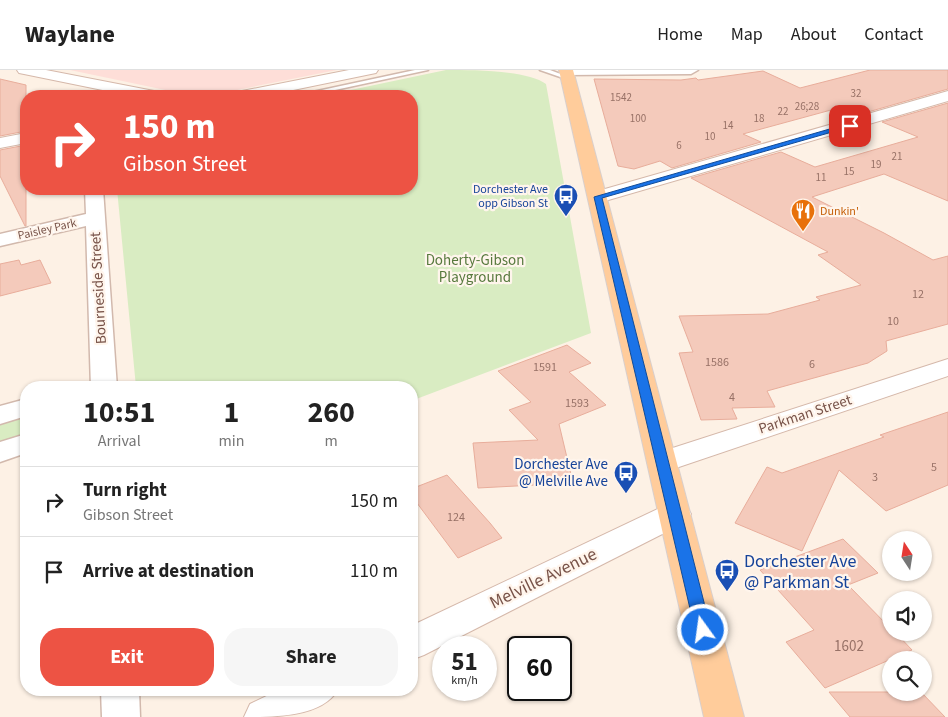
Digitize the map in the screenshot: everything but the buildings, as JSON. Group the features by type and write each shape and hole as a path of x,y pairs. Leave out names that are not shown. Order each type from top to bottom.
{"main road":[{"path":"567,73 724,717"}],"street":[{"path":"24,70 124,90"},
{"path":"272,90 371,70"},
{"path":"567,73 691,70"},
{"path":"598,197 948,96"},
{"path":"0,143 20,139"},
{"name":"Bourneside Street","path":"94,195 99,381"},
{"name":"Paisley Park","path":"0,240 95,218"},
{"name":"Parkman Street","path":"662,462 948,367"},
{"path":"0,415 20,409"},
{"path":"0,452 20,445"},
{"name":"Melville Avenue","path":"418,641 675,514"},
{"path":"120,696 121,717"},
{"path":"264,717 306,696"}],"lane":[{"path":"327,90 425,70"},
{"path":"543,70 567,73"}],"shaded area":[{"path":"70,70 337,70 237,90 165,90"}],"green space":[{"name":"Doherty-Gibson Playground","path":"446,70 513,73 538,79 546,84 591,333 418,398 418,381 135,381 118,195 418,195 418,90 351,90"},
{"path":"20,417 20,436 0,443 0,424"}],"place":[{"name":"Dorchester Ave opp Gibson St","path":"566,217"},
{"name":"Dunkin'","path":"803,232"},
{"name":"Dorchester Ave @ Melville Ave","path":"626,494"},
{"name":"Dorchester Ave @ Parkman St","path":"727,592"}],"route":[{"path":"703,630 598,197 850,126"}]}
